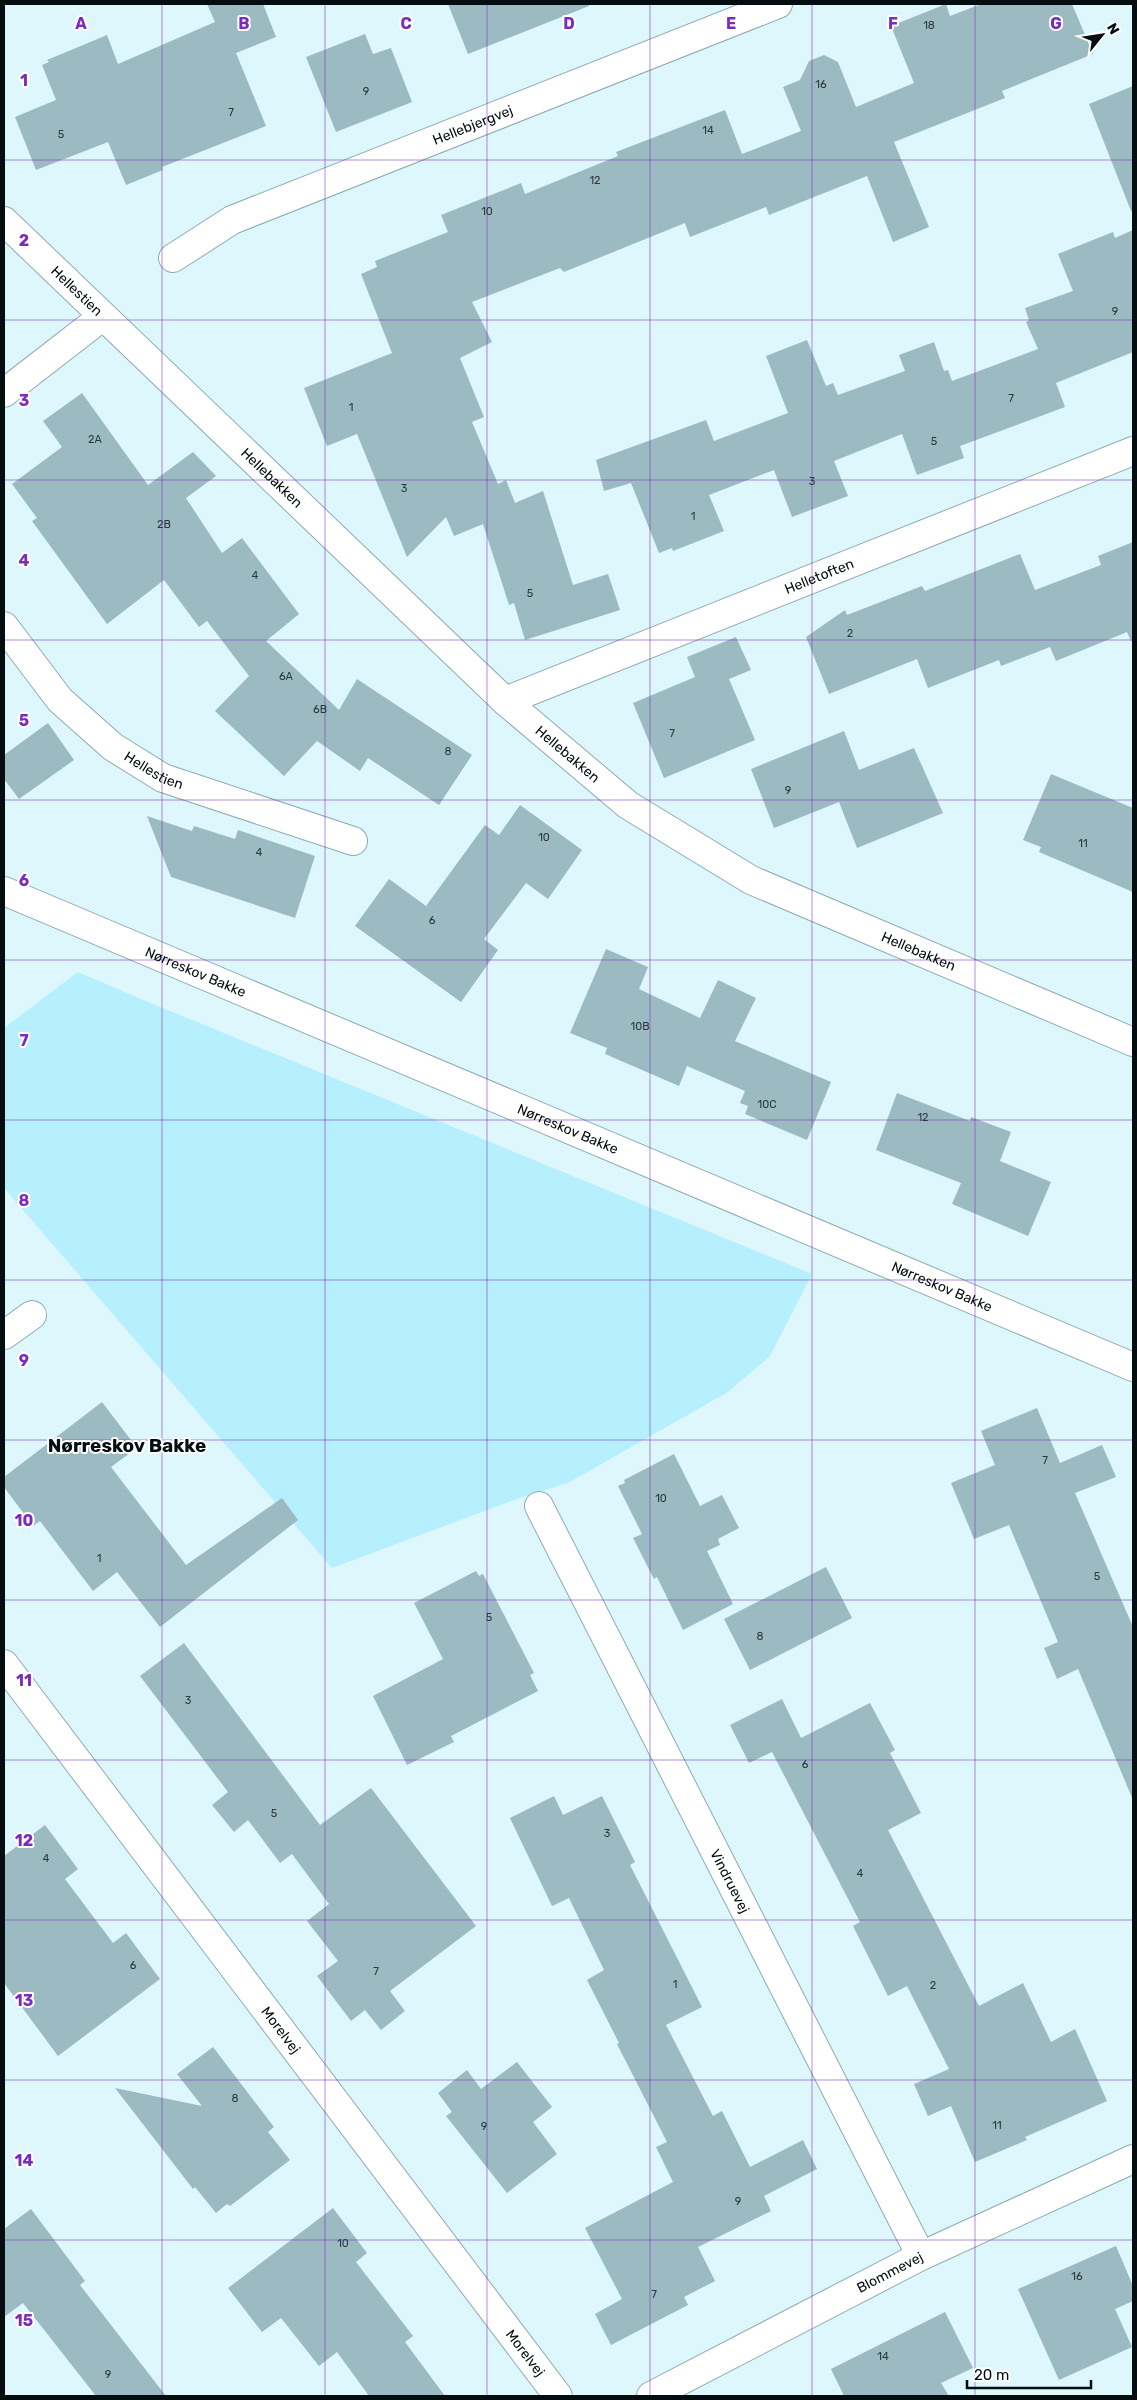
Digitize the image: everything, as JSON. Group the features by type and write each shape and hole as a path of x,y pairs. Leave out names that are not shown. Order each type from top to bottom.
{"street":[{"name":"Hellebjergvej","path":"173,258 232,220 778,4"},
{"name":"Hellestien","path":"4,221 102,317 4,393"},
{"name":"Hellebakken","path":"102,317 505,701 628,805 751,880 1133,1042"},
{"name":"Helletoften","path":"505,701 1133,451"},
{"name":"Hellestien","path":"4,626 60,700 113,747 163,778 353,841"},
{"name":"Nørreskov Bakke","path":"4,891 1133,1367"},
{"path":"4,1335 32,1314"},
{"name":"Vindruevej","path":"539,1506 921,2256"},
{"name":"Morelvej","path":"4,1664 558,2396"},
{"name":"Blommevej","path":"651,2396 921,2256 1133,2159"}],"shaded area":[{"path":"78,972 812,1274 770,1356 728,1392 568,1483 525,1496 332,1568 4,1188 4,1028"}],"building":[{"path":"207,4 263,4 276,37 236,53 266,126 162,167 163,170 126,185 108,142 36,170 15,117 56,100 42,65 49,62 47,60 107,35 118,64 215,22"},
{"path":"448,4 589,4 589,6 468,54"},
{"path":"946,4 950,16 981,4 1072,4 1093,54 1002,91 1005,98 894,142 929,227 893,242 867,176 769,215 766,207 690,237 685,223 564,272 560,268 472,302 492,342 460,358 484,417 472,422 498,484 506,480 515,503 543,491 573,585 608,574 620,610 525,640 514,603 509,605 483,524 454,536 446,517 407,557 357,434 327,446 304,388 392,353 361,274 377,267 375,261 448,232 441,215 521,183 525,194 618,156 616,152 725,110 742,154 801,131 783,87 800,80 809,61 824,55 838,62 856,107 914,83 891,26"},
{"path":"365,34 373,54 391,48 412,102 336,132 306,57"},
{"path":"1133,86 1133,211 1131,211 1089,104"},
{"path":"1133,230 1133,352 1056,383 1065,407 960,446 964,458 917,475 902,434 834,461 848,496 792,517 774,470 709,495 724,531 673,551 672,548 659,553 631,483 604,491 596,460 706,420 714,441 788,413 766,356 807,340 826,386 833,383 838,395 905,371 899,355 934,342 944,371 948,370 952,381 1038,349 1026,322 1029,320 1025,308 1073,291 1058,254 1113,232 1115,238"},
{"path":"82,393 148,485 193,452 216,476 186,498 222,553 242,538 299,614 266,641 339,710 357,679 472,755 439,805 368,758 360,771 317,741 284,776 215,711 249,676 207,621 199,627 164,580 107,624 32,521 37,518 12,484 62,447 43,421"},
{"path":"1133,542 1133,641 1131,641 1127,632 1056,661 1050,647 1001,666 999,660 928,688 917,659 829,694 806,637 845,610 847,615 922,586 925,591 1020,554 1035,590 1101,565 1098,556"},
{"path":"736,637 751,670 729,679 755,740 664,778 633,703 695,677 687,657"},
{"path":"48,723 74,760 19,799 4,779 4,755"},
{"path":"844,731 859,770 914,748 943,813 857,848 839,802 774,828 751,769"},
{"path":"1051,774 1133,808 1133,892 1039,852 1041,847 1023,840"},
{"path":"520,805 582,850 548,899 526,883 484,939 498,950 461,1002 355,926 389,879 426,906 485,825 499,835"},
{"path":"147,816 192,831 194,826 235,839 238,830 315,856 295,918 171,877"},
{"path":"606,949 648,967 639,989 700,1018 718,980 756,998 735,1041 831,1082 807,1140 745,1114 748,1106 740,1103 745,1091 687,1066 679,1086 605,1054 607,1048 570,1033"},
{"path":"897,1093 970,1121 971,1117 1011,1132 1000,1161 1051,1182 1028,1236 952,1204 961,1183 876,1150"},
{"path":"102,1402 137,1448 111,1467 186,1565 282,1498 298,1520 160,1627 117,1572 93,1591 40,1521 33,1526 4,1487 4,1477"},
{"path":"1037,1408 1060,1463 1102,1445 1116,1477 1075,1493 1133,1627 1133,1800 1078,1669 1057,1679 1044,1648 1058,1642 1009,1525 974,1539 951,1483 995,1465 981,1431"},
{"path":"674,1454 700,1506 722,1495 739,1528 718,1539 720,1545 707,1551 733,1604 683,1630 657,1577 654,1579 633,1538 642,1534 618,1486 625,1483 624,1480"},
{"path":"826,1567 852,1618 750,1670 724,1619"},
{"path":"476,1571 479,1576 483,1574 534,1673 530,1675 538,1691 451,1736 454,1742 407,1765 373,1696 443,1659 414,1603"},
{"path":"184,1643 320,1825 371,1788 476,1926 390,1991 405,2011 381,2030 365,2010 351,2021 317,1976 338,1961 307,1921 329,1904 292,1854 280,1863 248,1820 234,1832 212,1805 228,1792 140,1676"},
{"path":"782,1699 801,1738 870,1703 895,1750 890,1753 921,1813 888,1830 979,2006 1023,1983 1051,2042 1075,2029 1107,2101 1025,2137 1027,2140 975,2162 951,2106 928,2116 914,2084 949,2069 907,1986 888,1996 853,1926 860,1922 772,1752 749,1763 730,1725"},
{"path":"554,1796 563,1815 602,1796 635,1862 630,1865 702,2007 666,2025 713,2116 722,2111 750,2167 803,2140 817,2169 764,2196 771,2211 698,2247 715,2281 684,2297 688,2305 611,2345 595,2314 622,2299 585,2228 673,2182 656,2147 667,2142 587,1980 604,1970 569,1898 552,1906 510,1818"},
{"path":"45,1825 78,1869 65,1879 113,1943 126,1933 160,1979 58,2056 4,1983 4,1856"},
{"path":"213,2047 274,2127 268,2132 290,2160 230,2206 227,2204 216,2213 195,2187 193,2189 115,2088 202,2106 177,2074"},
{"path":"517,2062 552,2107 533,2122 557,2154 507,2193 446,2116 452,2112 438,2093 467,2070 481,2089"},
{"path":"333,2208 367,2253 356,2262 413,2336 405,2342 445,2396 369,2396 337,2352 319,2366 281,2318 262,2332 228,2288"},
{"path":"31,2209 85,2281 80,2285 166,2396 96,2396 23,2303 4,2317 4,2229"},
{"path":"1116,2246 1133,2286 1133,2301 1115,2309 1132,2347 1059,2380 1018,2289"},
{"path":"945,2312 973,2368 941,2383 949,2396 844,2396 831,2369"}],"district":[{"name":"Nørreskov Bakke","path":"127,1445"}]}
